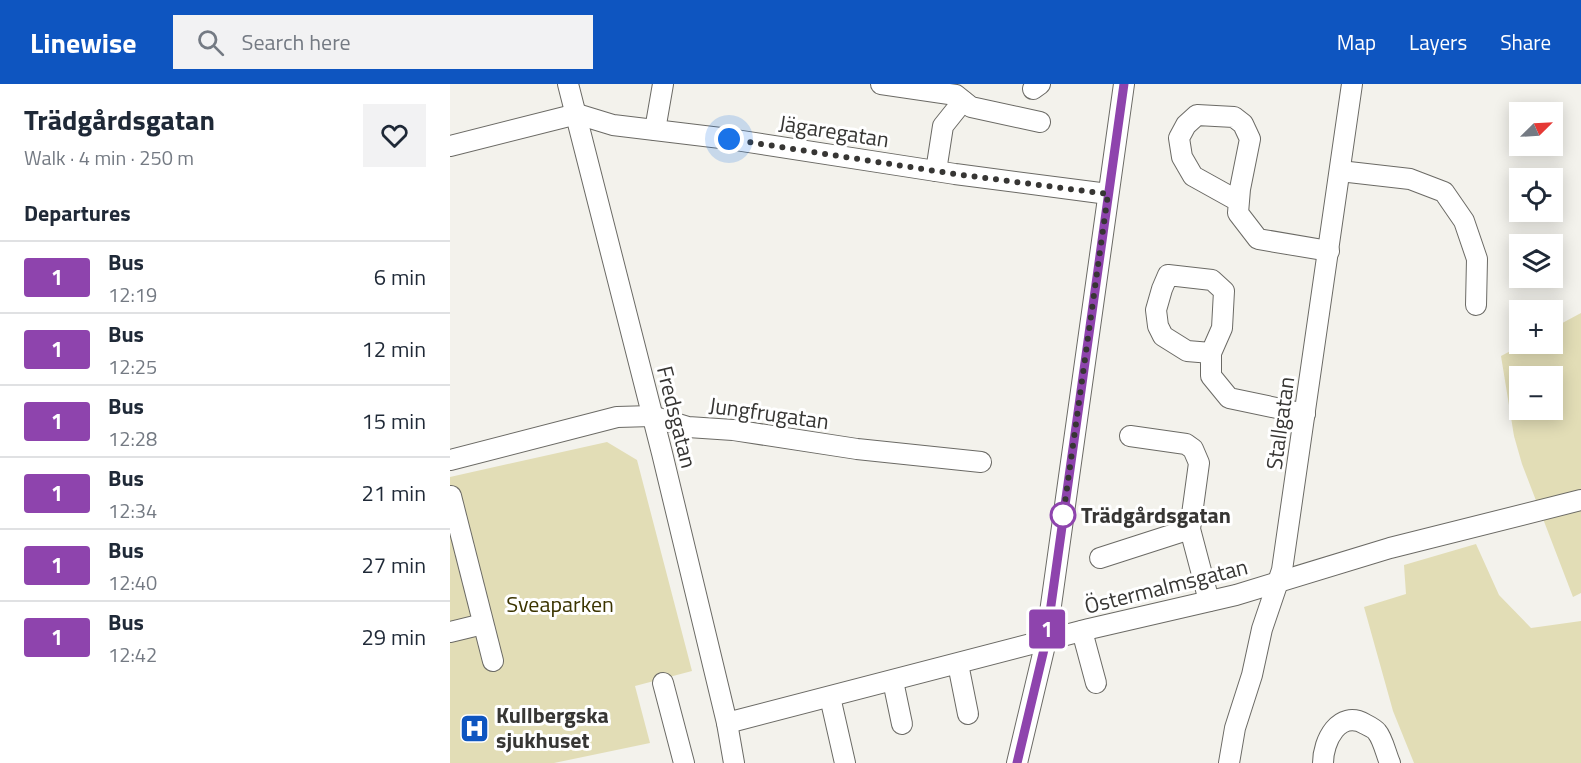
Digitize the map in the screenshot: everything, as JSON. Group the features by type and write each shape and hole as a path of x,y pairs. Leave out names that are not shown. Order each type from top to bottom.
{"street":[{"name":"Fredsgatan","path":"568,84 652,416 727,723 734,763"},
{"path":"655,130 663,84"},
{"path":"881,84 956,95 970,107 1040,122"},
{"path":"1017,763 1046,641 1124,84"},
{"name":"Stallgatan","path":"1229,763 1235,728 1252,675 1262,629 1282,570 1352,84"},
{"path":"936,171 943,126 963,101"},
{"name":"Jägaregatan","path":"577,114 613,125 1108,194"},
{"path":"450,146 577,114"},
{"path":"1238,201 1193,176 1182,158 1179,138 1186,125 1197,115 1234,117 1243,124 1250,139 1238,201 1238,213 1258,238 1329,251"},
{"path":"1340,171 1410,179 1444,192 1464,221 1478,259 1476,305"},
{"path":"1211,353 1211,376 1229,398 1305,414"},
{"name":"Jungfrugatan","path":"450,460 617,417 652,416 688,427 733,430 857,449 981,462"},
{"path":"1130,436 1186,444 1193,449 1199,463 1190,529 1209,601"},
{"path":"451,496 493,661"},
{"name":"Östermalmsgatan","path":"727,723 1082,631 1209,601 1390,548 1581,500"},
{"path":"1100,558 1190,529"},
{"path":"450,632 483,624"},
{"path":"1082,631 1096,683"},
{"path":"958,664 968,714"},
{"path":"893,681 902,724"},
{"path":"663,683 684,763"},
{"path":"830,697 844,763"},
{"path":"1323,763 1328,736 1343,722 1359,721 1377,732 1390,763"}],"green space":[{"path":"1581,313 1581,593 1573,597 1522,464 1511,420 1563,420 1563,366 1509,366 1509,405 1501,356 1509,352 1509,354 1563,354 1563,323"},
{"name":"Sveaparken","path":"607,442 637,460 692,671 635,686 650,743 554,763 450,763 450,477"},
{"path":"1476,544 1499,595 1531,628 1581,621 1581,763 1414,763 1393,711 1364,607 1406,594 1404,565"}],"bus line":[{"name":"1","path":"1017,763 1046,641 1124,84"}],"place":[{"name":"Trädgårdsgatan","path":"1063,515"},
{"name":"Kullbergska sjukhuset","path":"475,728"}],"route":[{"path":"729,139 955,174 1108,194 1062,524 1063,515"}]}
